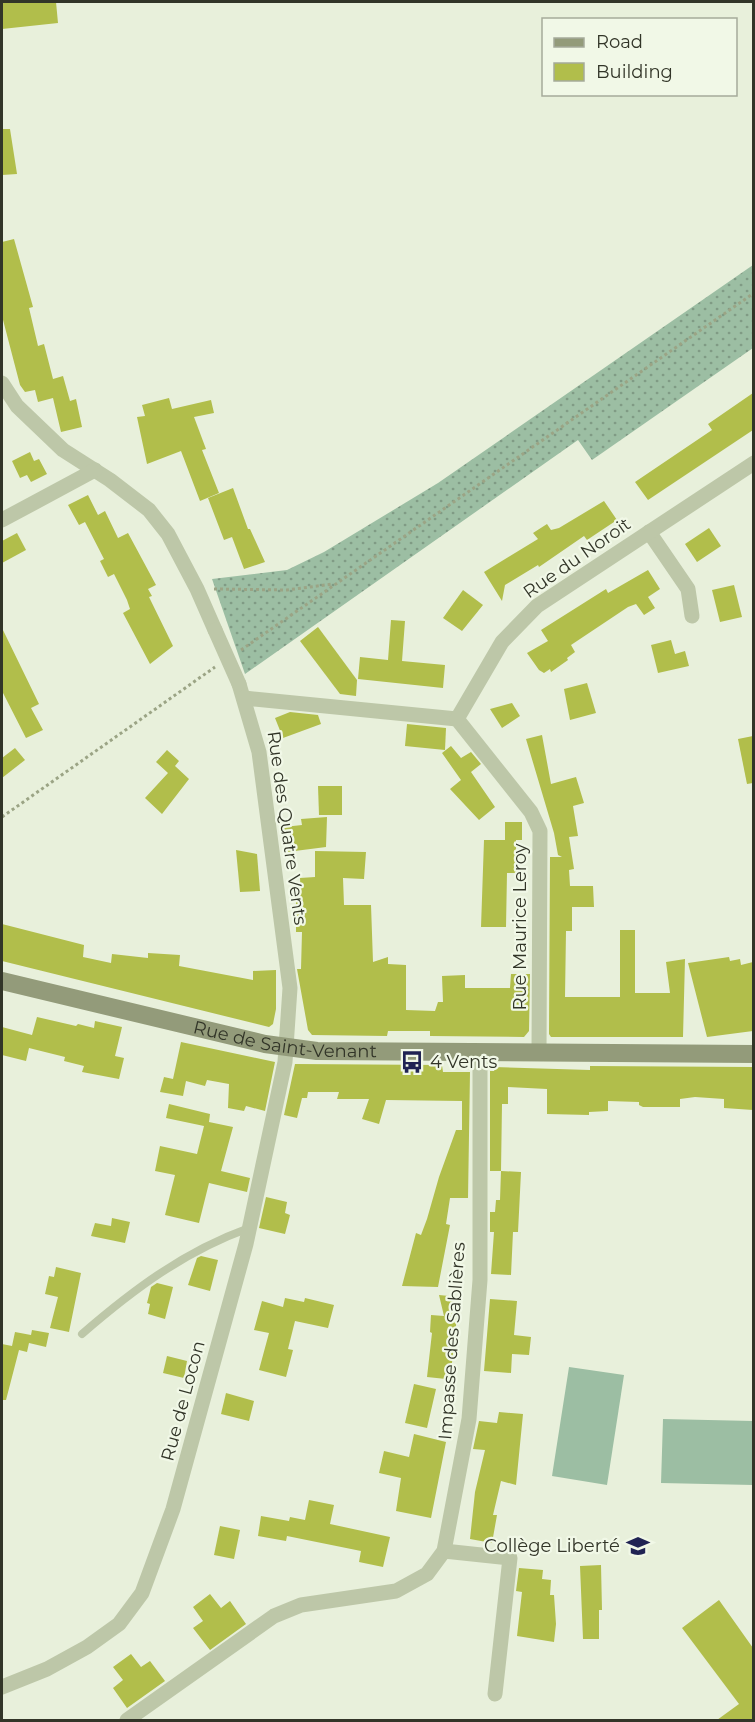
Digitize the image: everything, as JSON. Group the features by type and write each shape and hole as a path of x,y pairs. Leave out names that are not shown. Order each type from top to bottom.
{"main road":[{"name":"Rue de Saint-Venant","path":"2,981 286,1048 317,1051 753,1054"}],"street":[{"name":"Rue des Quatre Vents","path":"2,383 17,406 38,429 63,450 95,470 149,510 168,534 197,589 242,691 259,752 290,988 286,1048"},
{"name":"Rue du Noroit","path":"456,719 502,642 537,606 753,463"},
{"path":"2,520 95,470"},
{"path":"649,532 688,589 692,616"},
{"path":"242,691 456,719"},
{"name":"Rue Maurice Leroy","path":"456,719 531,812 540,831 539,1053"},
{"name":"Rue de Locon","path":"2,1686 47,1669 87,1647 119,1624 142,1593 173,1509 249,1228 286,1048"},
{"name":"Impasse des Sablières","path":"127,1720 274,1616 301,1605 396,1591 427,1574 444,1551 469,1419 480,1280 480,1052"},
{"path":"444,1551 510,1558 495,1694"}],"lane":[{"path":"82,1334 132,1291 170,1266 215,1240 249,1228"}],"path":[{"path":"233,655 753,293"},
{"path":"197,589 287,590 335,584"},
{"path":"2,817 224,661"}],"green space":[{"path":"753,265 753,348 592,460 578,440 245,674 212,579 287,570 324,552 438,483"},
{"path":"569,1367 624,1375 607,1485 552,1476"},
{"path":"663,1419 753,1421 753,1485 661,1483"}],"building":[{"path":"3,2 56,2 58,23 2,29"},
{"path":"2,129 10,129 17,174 2,175"},
{"path":"14,239 33,307 29,308 38,346 44,344 53,379 63,376 70,401 76,399 82,427 61,432 53,398 38,402 35,390 25,392 20,385 2,316 2,242"},
{"path":"753,393 753,430 648,500 635,482 712,430 708,424"},
{"path":"169,398 172,409 211,400 214,413 194,417 206,449 202,450 219,493 200,501 181,451 147,464 137,417 145,416 142,405"},
{"path":"30,452 34,461 39,459 47,474 31,482 27,475 20,478 12,461"},
{"path":"233,488 248,529 265,562 244,569 232,537 224,540 208,498"},
{"path":"88,495 98,515 105,511 118,538 128,533 156,585 148,589 152,596 149,597 173,646 150,664 123,613 130,609 114,574 108,577 100,561 104,559 85,522 79,525 68,505"},
{"path":"604,501 617,520 587,540 584,536 539,567 538,565 505,585 502,601 484,572 538,539 533,533 547,524 551,530 559,528"},
{"path":"709,528 721,546 697,562 685,544"},
{"path":"17,533 26,550 2,563 2,541"},
{"path":"648,570 660,589 648,597 655,608 644,615 636,604 628,607 571,645 575,652 567,658 568,660 551,672 550,669 544,673 539,670 527,653 548,641 541,630 606,589 608,593"},
{"path":"734,585 742,617 720,622 712,590"},
{"path":"463,590 483,605 462,631 443,618"},
{"path":"391,620 405,621 402,661 445,665 443,688 358,679 360,657 388,660"},
{"path":"318,627 357,680 356,696 340,694 300,641"},
{"path":"2,628 39,704 31,708 43,730 26,738 2,691"},
{"path":"671,640 675,654 685,651 689,666 658,673 651,645"},
{"path":"587,683 596,713 570,720 564,689"},
{"path":"512,703 520,716 502,728 490,709"},
{"path":"290,712 318,715 321,724 283,738 275,718"},
{"path":"407,724 446,728 445,750 405,746"},
{"path":"542,735 551,784 576,777 584,803 573,806 578,836 569,837 574,869 569,870 570,886 593,886 594,907 572,907 572,931 566,931 565,997 620,997 620,930 635,930 635,993 670,993 666,962 685,959 683,1037 551,1037 549,1034 550,857 562,857 558,855 554,833 526,739"},
{"path":"753,736 753,783 747,784 738,739"},
{"path":"451,746 461,758 471,752 481,764 471,772 495,807 479,820 450,789 461,780 442,753"},
{"path":"15,748 25,760 2,778 2,758"},
{"path":"167,750 179,761 175,766 189,779 162,814 145,798 168,773 156,762"},
{"path":"318,786 342,786 342,815 319,815"},
{"path":"327,817 326,847 287,852 284,827 302,825 301,819"},
{"path":"505,822 522,822 522,840 516,840 516,873 507,873 506,927 481,927 484,840 505,840"},
{"path":"236,850 257,854 260,891 240,892"},
{"path":"315,851 366,852 364,879 343,878 344,905 371,905 373,962 388,957 388,964 406,965 406,1010 435,1011 438,1002 443,1002 442,976 465,975 465,988 510,988 511,974 530,974 529,1031 524,1037 430,1036 430,1031 388,1031 387,1036 312,1035 308,1030 297,969 301,969 302,932 296,932 296,895 301,895 300,878 315,877"},
{"path":"2,924 84,945 83,957 111,963 112,954 148,958 148,953 180,955 179,966 253,980 253,971 276,970 276,1009 273,1024 269,1027 2,961"},
{"path":"729,957 730,961 740,959 741,965 753,962 753,1031 707,1037 688,963"},
{"path":"37,1017 76,1026 78,1024 94,1028 95,1021 122,1027 115,1056 124,1058 119,1079 82,1072 84,1066 64,1061 65,1057 29,1048 26,1061 2,1055 2,1027 32,1035"},
{"path":"181,1042 275,1062 265,1111 246,1106 244,1111 228,1108 229,1084 207,1080 205,1086 186,1081 183,1096 160,1092 164,1077 173,1079"},
{"path":"295,1064 442,1065 443,1072 470,1072 468,1198 450,1198 446,1224 450,1225 438,1287 402,1286 416,1233 421,1235 456,1130 462,1130 462,1101 386,1100 379,1124 362,1119 369,1099 337,1099 339,1092 308,1092 307,1098 302,1098 297,1118 284,1115"},
{"path":"590,1066 753,1067 753,1110 724,1108 724,1099 695,1097 680,1099 680,1107 643,1107 639,1105 639,1102 608,1101 608,1111 589,1112 589,1115 547,1114 547,1089 508,1087 508,1104 502,1104 501,1171 490,1171 490,1071 494,1071 494,1067 590,1070"},
{"path":"169,1104 210,1114 209,1122 233,1127 221,1171 250,1178 247,1192 209,1183 199,1223 165,1215 175,1175 155,1171 160,1146 197,1154 204,1126 166,1118"},
{"path":"501,1171 521,1172 518,1232 513,1232 511,1275 491,1274 494,1232 490,1232 490,1212 495,1212 496,1200 500,1200"},
{"path":"266,1197 287,1202 285,1213 290,1215 285,1234 259,1228"},
{"path":"112,1218 130,1222 125,1243 91,1236 95,1223 111,1226"},
{"path":"201,1256 218,1260 210,1291 188,1285 197,1258"},
{"path":"56,1267 81,1273 69,1332 50,1328 58,1297 45,1294 49,1276 54,1277"},
{"path":"157,1283 173,1287 165,1319 148,1314 150,1304 147,1303 151,1287"},
{"path":"439,1295 459,1297 451,1372 447,1371 446,1379 427,1377 432,1333 430,1332 431,1315 444,1316"},
{"path":"285,1298 304,1302 305,1298 334,1305 328,1328 295,1321 288,1349 293,1350 286,1377 259,1370 269,1333 254,1330 262,1301 283,1307"},
{"path":"490,1299 517,1301 514,1335 531,1337 529,1355 512,1354 511,1373 484,1371"},
{"path":"32,1330 49,1333 46,1347 29,1343 27,1352 19,1350 6,1400 2,1400 2,1344 12,1346 15,1332 31,1335"},
{"path":"167,1356 187,1361 184,1378 163,1373"},
{"path":"414,1384 436,1389 427,1428 405,1423"},
{"path":"226,1393 254,1401 249,1421 221,1414"},
{"path":"499,1412 523,1414 516,1485 501,1481 493,1515 497,1515 492,1543 470,1539 475,1492 485,1450 473,1449 479,1421 497,1423"},
{"path":"414,1434 446,1442 431,1518 396,1511 401,1478 379,1473 384,1451 409,1457"},
{"path":"309,1500 334,1505 330,1524 390,1537 383,1567 359,1562 361,1551 287,1536 286,1541 258,1536 261,1516 289,1521 290,1517 305,1520"},
{"path":"220,1526 240,1530 234,1559 214,1555"},
{"path":"601,1565 602,1610 599,1610 599,1639 583,1639 580,1566"},
{"path":"519,1568 543,1570 542,1579 551,1580 550,1595 554,1595 556,1624 554,1642 517,1636 522,1592 516,1591"},
{"path":"210,1594 221,1608 230,1601 246,1624 210,1650 193,1628 203,1621 193,1607"},
{"path":"719,1600 753,1648 753,1720 717,1720 739,1704 682,1628"},
{"path":"131,1654 141,1667 150,1661 165,1681 127,1708 113,1688 123,1680 113,1667"}],"place":[{"name":"4 Vents","path":"412,1062"},
{"name":"Collège Liberté","path":"638,1546"}]}
